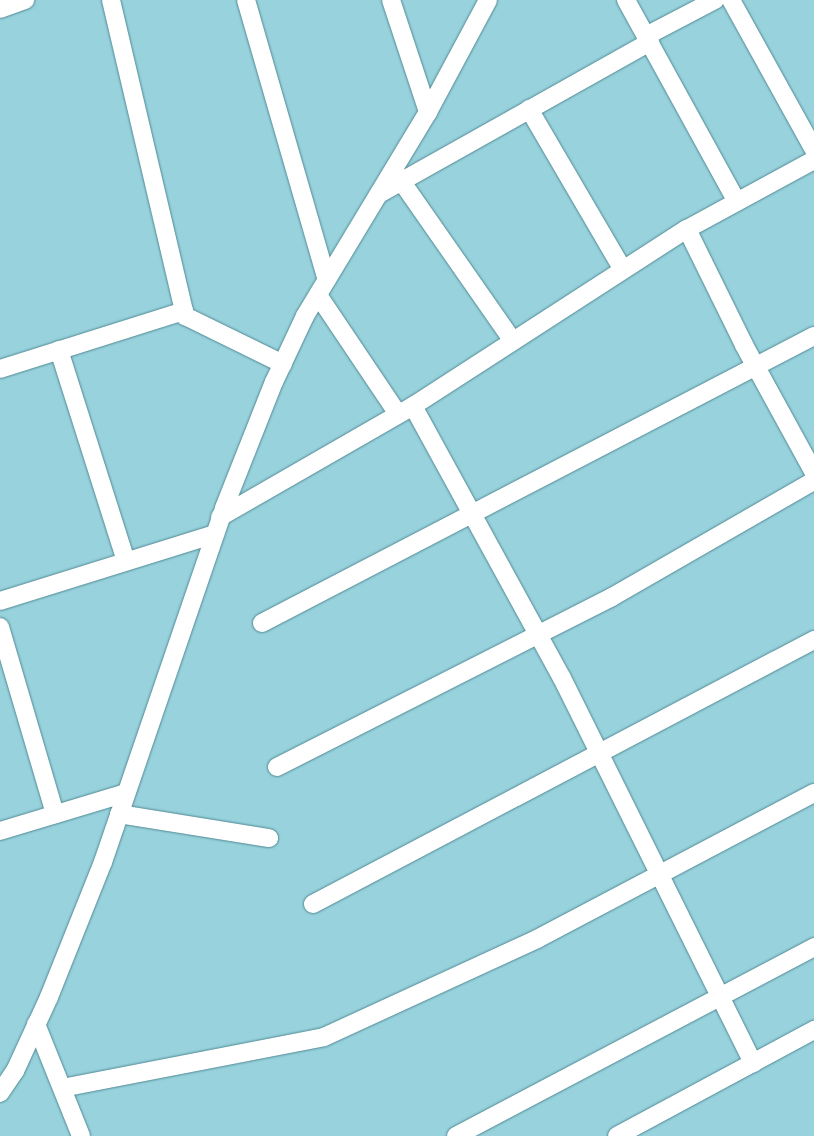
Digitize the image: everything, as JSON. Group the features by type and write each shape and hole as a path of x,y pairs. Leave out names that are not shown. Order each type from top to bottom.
{"street":[{"path":"0,9 25,0"},
{"path":"110,0 185,316 283,364"},
{"path":"246,0 322,288 406,410 472,513 599,753 752,1063"},
{"path":"391,0 428,112"},
{"path":"397,175 428,112 488,0"},
{"path":"626,0 737,202"},
{"path":"0,1093 15,1072 36,1024 119,814 217,526 283,364 322,288 378,194 397,175 529,110 715,0"},
{"path":"731,0 814,150"},
{"path":"529,110 622,270"},
{"path":"0,601 126,561 217,526 406,410 687,229 814,160"},
{"path":"397,175 513,342"},
{"path":"687,229 756,367 814,473"},
{"path":"0,369 184,311"},
{"path":"262,623 814,336"},
{"path":"59,350 126,561"},
{"path":"277,767 612,597 814,481"},
{"path":"0,627 55,814"},
{"path":"313,904 814,640"},
{"path":"0,831 126,793"},
{"path":"62,1088 324,1037 538,939 814,793"},
{"path":"119,814 269,838"},
{"path":"456,1136 814,947"},
{"path":"36,1024 81,1136"},
{"path":"616,1136 814,1030"}]}
